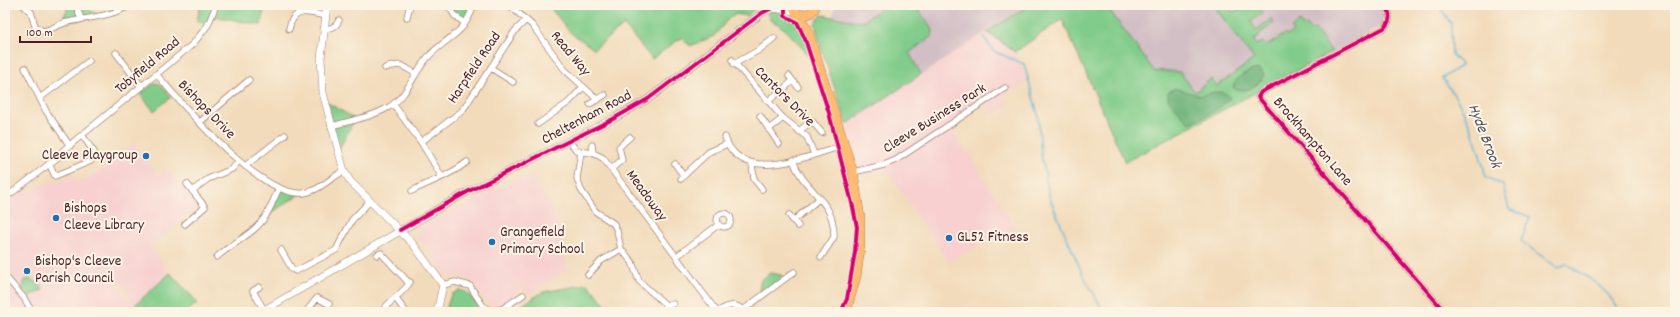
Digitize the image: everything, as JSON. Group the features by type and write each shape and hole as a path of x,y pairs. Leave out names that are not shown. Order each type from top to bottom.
{"main road":[{"path":"795,10 804,15 814,9"},
{"path":"807,29 814,9"},
{"path":"795,10 807,29 853,172 860,217 860,248 856,277 846,312"}],"street":[{"path":"23,5 31,12 35,26 41,30 46,30 61,23 106,16 130,5"},
{"path":"76,5 81,19"},
{"name":"Tobyfield Road","path":"5,198 57,158 82,135 157,75 201,35 210,20 216,5"},
{"path":"327,5 323,29 321,59 323,93 344,172 350,181 413,244 443,285 437,312"},
{"path":"407,17 410,5"},
{"path":"448,5 455,16 465,23"},
{"path":"331,126 380,111 393,104 402,95 428,56 453,38 465,23 474,5"},
{"name":"Read Way","path":"509,5 526,20 565,70 598,100"},
{"name":"Brockhampton Lane","path":"1385,5 1390,17 1384,28 1261,92 1258,97 1445,312"},
{"name":"Cheltenham Road","path":"263,311 469,191 569,141 648,99 762,13 776,6 795,10"},
{"path":"289,29 292,18 298,13 314,13 326,16"},
{"path":"323,29 332,28 337,25 339,20"},
{"name":"Harpfield Road","path":"421,142 458,114 515,32 526,20"},
{"name":"Cantors Drive","path":"774,38 759,50 733,62 783,118 809,140 814,154"},
{"path":"116,53 142,87"},
{"path":"40,98 89,61"},
{"path":"385,68 395,64 402,65 416,74"},
{"path":"25,68 40,98 70,146"},
{"path":"490,68 513,82"},
{"name":"Bishops Drive","path":"157,75 200,122 244,166 279,188 293,192 306,192 315,189 344,172"},
{"path":"768,101 791,79 798,87"},
{"path":"200,122 249,80"},
{"path":"538,124 569,102 583,87"},
{"name":"Cleeve Business Park","path":"853,172 896,160 1005,88"},
{"path":"590,104 605,95"},
{"path":"393,104 421,142 442,177"},
{"path":"760,116 780,144"},
{"path":"768,129 783,118"},
{"path":"799,131 812,121 822,134"},
{"path":"244,166 285,134"},
{"path":"49,163 55,176 90,161 94,156 94,152 82,135"},
{"path":"611,169 622,160 619,147 630,137"},
{"path":"725,137 727,144 738,157 752,164 774,164 845,145"},
{"path":"569,141 573,148 581,152 593,153 592,145"},
{"path":"675,164 682,177 711,152 727,144"},
{"path":"581,152 578,178 579,187 595,211 609,219 614,224 621,249 632,262 639,281 670,305 662,312"},
{"name":"Meadoway","path":"593,153 603,158 717,312 731,305 738,306 744,311 794,272"},
{"path":"793,160 803,180 827,205 830,213 834,235 832,244 821,257"},
{"path":"192,191 208,179 232,169 239,161"},
{"path":"412,191 431,180 454,173 467,162"},
{"path":"752,164 754,179 762,189"},
{"path":"185,224 205,207 187,184"},
{"path":"217,257 227,247 265,217 279,188"},
{"path":"793,221 820,198"},
{"path":"281,250 294,271 336,250 352,220 370,201"},
{"path":"789,215 798,226"},
{"path":"677,256 718,224"},
{"path":"588,275 600,261 621,249"},
{"path":"377,255 380,253 410,282 396,299 391,301 382,312"},
{"path":"308,265 312,271"},
{"path":"5,276 24,298 32,312"},
{"path":"443,285 455,282 470,286 483,306 492,311 502,309 523,295"},
{"path":"259,287 253,291 263,311"},
{"path":"306,312 317,298 329,304"},
{"path":"396,299 406,312"}],"shaded area":[{"path":"835,5 1379,5 1387,17 1381,26 1125,162 1062,19 1015,52 986,32 847,124 820,45 815,23 822,15 833,17"},
{"path":"987,32 1017,54 1027,81 1003,96 1008,106 994,115 987,104 951,128 1015,227 948,262 887,170 863,177 847,124"},
{"path":"133,143 158,176 167,169 198,207 150,246 170,273 135,305 118,279 115,281 71,221 70,222 138,312 5,312 5,200 47,183 74,176 76,182 91,176 104,169"},
{"name":"Grangefield Primary School","path":"531,177 543,193 559,222 562,247 568,270 528,294 524,287 519,287 513,297 500,305 493,307 487,304 473,282 462,276 453,277 445,274 418,237 418,228 518,178"}],"green space":[{"path":"69,5 82,5 98,15 125,5 130,5 114,13 61,23"},
{"path":"200,5 265,5 261,25 213,16 208,25 197,21"},
{"path":"448,5 474,5 465,23"},
{"path":"548,5 759,5 747,16 736,14 728,19 714,36 690,46 682,37 652,59 624,25 594,49 571,33"},
{"path":"886,5 915,5 933,30 932,36 909,53 921,74 847,124 820,45 815,23 822,15 862,22"},
{"path":"1030,5 1110,5 1110,11 1155,72 1180,72 1195,92 1211,79 1217,86 1254,59 1214,6 1215,5 1227,5 1232,12 1239,10 1240,5 1257,5 1263,12 1251,22 1256,30 1271,19 1274,23 1259,34 1259,38 1254,39 1256,45 1262,42 1267,46 1285,34 1287,36 1293,31 1291,28 1300,22 1304,27 1307,25 1312,31 1315,29 1332,52 1125,162 1062,19 1015,52 987,32"},
{"path":"770,11 792,16 796,20 803,31 812,60 782,27 771,21 767,13"},
{"path":"1257,69 1264,75 1256,85 1244,90 1236,90 1233,87 1234,83 1242,75"},
{"path":"153,84 160,84 171,97 154,111 140,94"},
{"path":"1175,88 1201,96 1213,92 1220,92 1227,94 1230,97 1224,104 1212,112 1189,123 1168,99 1168,92"},
{"path":"325,101 355,119 338,151"},
{"path":"279,188 301,193 265,217"},
{"path":"170,273 198,303 185,312 138,312 134,306"},
{"path":"770,273 781,275 785,279 762,296 759,290 761,280"},
{"path":"30,279 40,284 43,290 29,296 22,289 25,280"},
{"path":"588,284 612,312 511,312 543,292"},
{"path":"459,290 470,295 481,312 445,312 451,295"}],"waterway":[{"name":"Hyde Brook","path":"1439,5 1451,24 1452,55 1462,65 1442,78 1458,101 1470,125 1486,177 1503,185 1509,209 1530,217 1521,241 1558,268 1566,264 1597,284 1615,303 1620,312"},
{"path":"984,37 993,51 1024,64 1038,115 1041,153 1050,199 1083,275 1104,312"}],"cycle path":[{"path":"400,230 469,191 613,119 648,99 762,13 778,5"},
{"path":"785,5 785,16 797,22 805,39 829,113 857,227 855,252 847,299 841,312"},
{"path":"1385,5 1390,16 1384,28 1261,92 1258,97 1445,312"}],"place":[{"name":"Cleeve Playgroup","path":"146,156"},
{"name":"Bishops Cleeve Library","path":"56,218"},
{"name":"GL52 Fitness","path":"949,238"},
{"name":"Grangefield Primary School","path":"492,242"},
{"name":"Bishop's Cleeve Parish Council","path":"27,271"}]}
